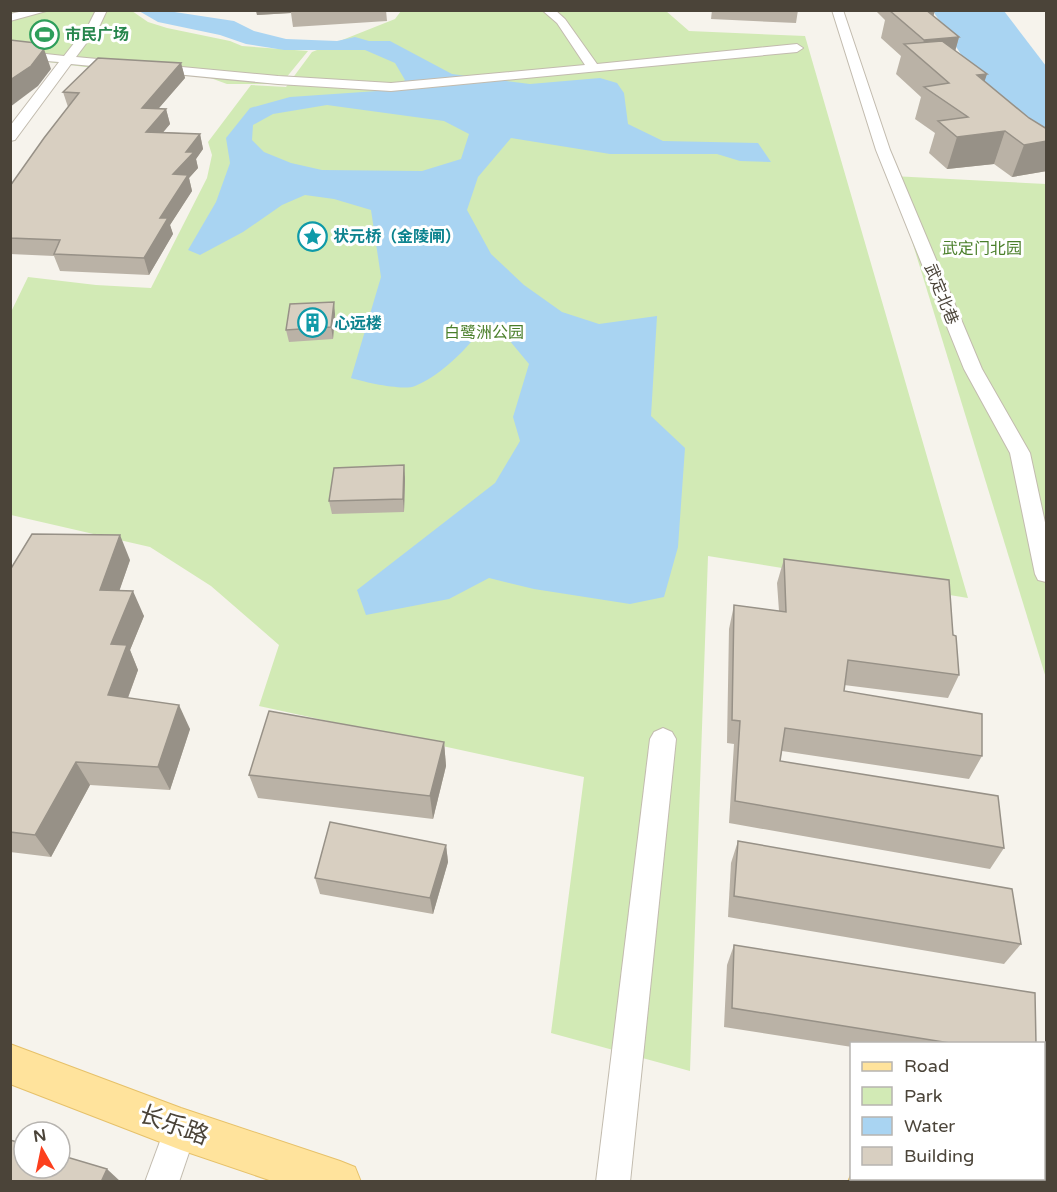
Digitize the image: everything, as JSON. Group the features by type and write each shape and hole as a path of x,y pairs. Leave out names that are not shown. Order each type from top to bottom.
{"main road":[{"name":"长乐路","path":"10,1064 181,1129 340,1182"},
{"path":"985,1182 1001,1180"}],"street":[{"path":"10,18 45,10"},
{"path":"10,138 24,116 69,60 102,10"},
{"path":"547,10 561,21 593,67"},
{"name":"武定北巷","path":"837,10 883,150 973,369 1020,453 1047,574"},
{"path":"10,54 278,80 391,87 798,48"},
{"path":"613,1182 663,739"},
{"path":"162,1182 181,1129"}],"green space":[{"path":"11,10 132,11 148,22 230,41 242,46 308,51 281,84 227,84 205,76 85,67 11,57"},
{"name":"白鹭洲公园","path":"401,11 666,11 689,31 805,36 968,598 708,556 690,1071 551,1033 584,777 259,706 279,645 211,586 150,547 11,515 10,314 28,277 96,285 151,288 207,178 212,155 208,142 251,85 286,87 312,52 395,19"},
{"name":"武定门北园","path":"892,176 1046,184 1046,678"}],"water":[{"path":"139,11 168,11 234,21 254,31 286,39 337,41 355,37 369,41 390,41 452,74 530,84 600,78 617,83 624,93 628,124 663,141 758,143 771,162 740,161 717,154 610,154 511,138 478,177 467,210 491,254 524,285 562,312 599,324 657,316 651,416 685,448 678,547 664,597 630,604 534,589 489,578 449,599 366,615 357,590 495,483 520,441 513,417 529,364 505,335 475,337 448,365 415,386 393,387 351,378 381,277 371,210 334,199 305,195 282,205 243,232 200,255 188,250 216,202 230,163 226,138 250,108 290,97 392,90 405,80 395,63 365,50 284,50 246,44 220,35 158,22","holes":["327,105 444,121 469,134 461,159 422,171 322,170 291,163 264,152 252,140 253,125 273,114"]},
{"path":"933,11 1004,11 1046,66 1046,167 1000,115"}],"building":[{"path":"889,10 926,10 959,37 924,40"},
{"path":"10,40 36,43 44,49 31,66 10,80"},
{"path":"942,41 987,74 977,75 1029,118 1047,129 1047,141 1024,145 1005,131 957,137 938,121 968,117 924,87 949,83 904,44"},
{"path":"98,58 181,63 142,108 166,109 146,132 200,134 186,152 194,152 173,174 188,175 160,218 168,218 144,258 54,254 60,240 10,238 10,186 79,93 63,92"},
{"path":"334,302 331,327 286,330 290,304"},
{"path":"404,465 403,499 329,501 334,468"},
{"path":"32,534 120,535 100,590 133,591 111,644 127,645 108,695 179,705 158,767 76,762 35,835 10,832 10,570"},
{"path":"784,559 949,580 959,675 848,660 844,691 982,714 982,756 785,728 780,761 998,796 1004,848 735,801 740,721 732,720 734,605 786,612"},
{"path":"269,711 444,742 430,796 249,775"},
{"path":"330,822 446,845 430,898 315,878"},
{"path":"738,841 1012,889 1021,944 734,896"},
{"path":"734,945 1035,993 1036,1042 944,1042 732,1008"},
{"path":"10,1140 12,1141 12,1180 72,1180 72,1159 107,1169 101,1182 10,1182"}],"place":[{"name":"市民广场","path":"44,34"},
{"name":"状元桥（金陵闸）","path":"312,236"},
{"name":"心远楼","path":"313,323"}]}
